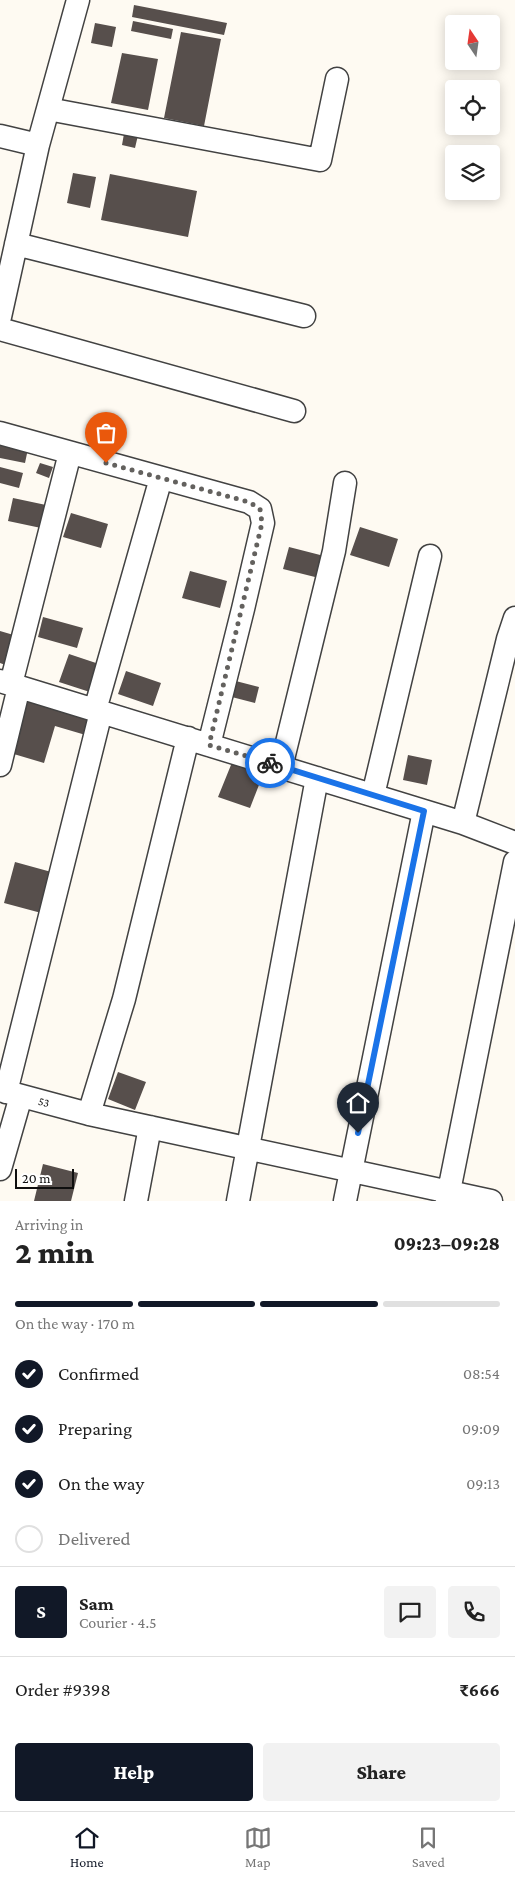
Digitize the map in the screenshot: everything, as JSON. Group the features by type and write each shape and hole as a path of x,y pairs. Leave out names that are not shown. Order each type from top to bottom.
{"street":[{"path":"0,317 38,145 78,0"},
{"path":"48,109 320,160 337,79"},
{"path":"0,136 38,145"},
{"path":"16,244 304,316"},
{"path":"0,329 294,411"},
{"path":"0,433 249,502 260,509 262,523 89,1114"},
{"path":"0,765 10,684 70,453"},
{"path":"0,1169 9,1093 98,711 161,478"},
{"path":"281,767 334,551 345,483"},
{"path":"373,795 430,556"},
{"path":"463,823 508,639 515,618"},
{"path":"10,684 463,823 515,843"},
{"path":"238,1201 317,778"},
{"path":"345,1201 424,811"},
{"path":"448,1196 515,862"},
{"name":"53","path":"9,1093 89,1114 351,1170 448,1196 491,1201"},
{"path":"136,1201 150,1127"}],"building":[{"path":"134,5 227,23 224,35 132,17"},
{"path":"133,21 173,29 171,39 131,31"},
{"path":"95,23 116,27 112,47 91,43"},
{"path":"181,32 221,39 204,126 164,118"},
{"path":"122,53 158,59 148,110 111,103"},
{"path":"125,128 139,131 135,148 122,145"},
{"path":"73,173 96,177 90,208 67,203"},
{"path":"110,174 197,191 188,237 101,220"},
{"path":"0,438 29,444 25,463 0,458"},
{"path":"40,463 53,467 49,478 36,473"},
{"path":"0,467 23,473 19,488 0,483"},
{"path":"13,498 46,505 41,528 8,521"},
{"path":"71,513 108,524 101,548 63,537"},
{"path":"360,527 398,539 389,567 350,555"},
{"path":"289,547 328,557 323,579 283,569"},
{"path":"190,571 227,581 220,608 182,598"},
{"path":"43,617 83,628 77,648 38,637"},
{"path":"0,631 17,636 8,666 0,663"},
{"path":"69,654 105,666 96,694 59,682"},
{"path":"126,671 161,683 153,706 118,694"},
{"path":"228,679 259,687 255,703 224,695"},
{"path":"22,697 94,718 89,736 55,726 44,763 7,752"},
{"path":"408,755 432,760 427,785 403,780"},
{"path":"233,760 264,772 250,808 218,797"},
{"path":"15,862 55,873 45,914 4,903"},
{"path":"118,1072 146,1082 135,1110 108,1099"},
{"path":"43,1164 78,1173 71,1201 34,1201"}],"way so far":[{"path":"106,463 249,502 260,509 262,523 209,745 270,763"}],"route":[{"path":"270,763 424,811 358,1133"}]}
